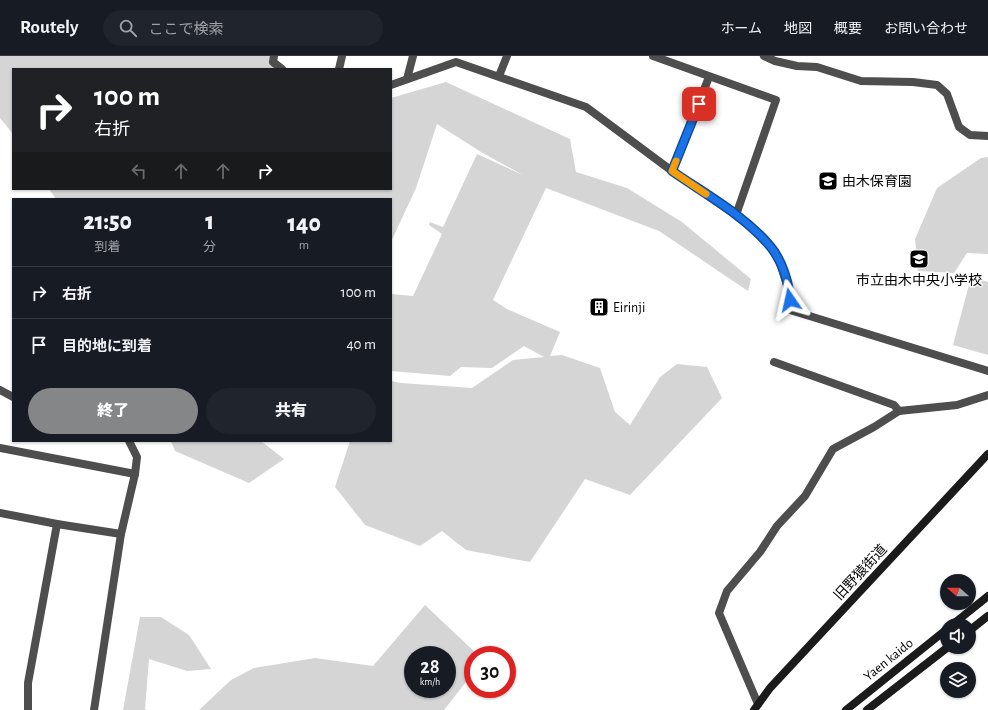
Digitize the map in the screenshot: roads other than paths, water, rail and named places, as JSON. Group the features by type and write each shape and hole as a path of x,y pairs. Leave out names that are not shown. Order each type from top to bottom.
{"street":[{"path":"274,56 273,62 281,68"},
{"path":"339,68 342,56"},
{"path":"407,79 413,56"},
{"path":"499,76 507,56"},
{"path":"653,56 776,100 736,215"},
{"path":"764,56 775,61 797,66 816,67 862,81 914,82 937,85 947,94 959,127 970,134 988,136"},
{"path":"392,85 456,62 586,107 672,171 736,215 756,232 771,247 780,263 789,291 790,310 988,371"},
{"path":"672,171 709,77"},
{"path":"774,362 894,405 899,411"},
{"path":"0,390 12,396"},
{"path":"756,707 719,613 727,591 760,552 777,526 805,496 832,449 874,427 899,411 957,405 988,395"},
{"path":"94,710 121,534 135,474 137,457 130,442"},
{"path":"0,448 135,474"},
{"name":"旧野猿街道","path":"756,707 793,664 988,454"},
{"path":"0,513 121,534"},
{"path":"28,710 28,683 57,524"},
{"path":"961,618 988,596"},
{"path":"976,625 988,616"},
{"name":"Yaen kaido","path":"846,710 940,635"},
{"name":"Yaen kaido","path":"867,710 940,653"}],"place":[{"name":"由木保育園","path":"828,181"},
{"name":"市立由木中央小学校","path":"919,259"},
{"name":"Eirinji","path":"599,307"}]}
